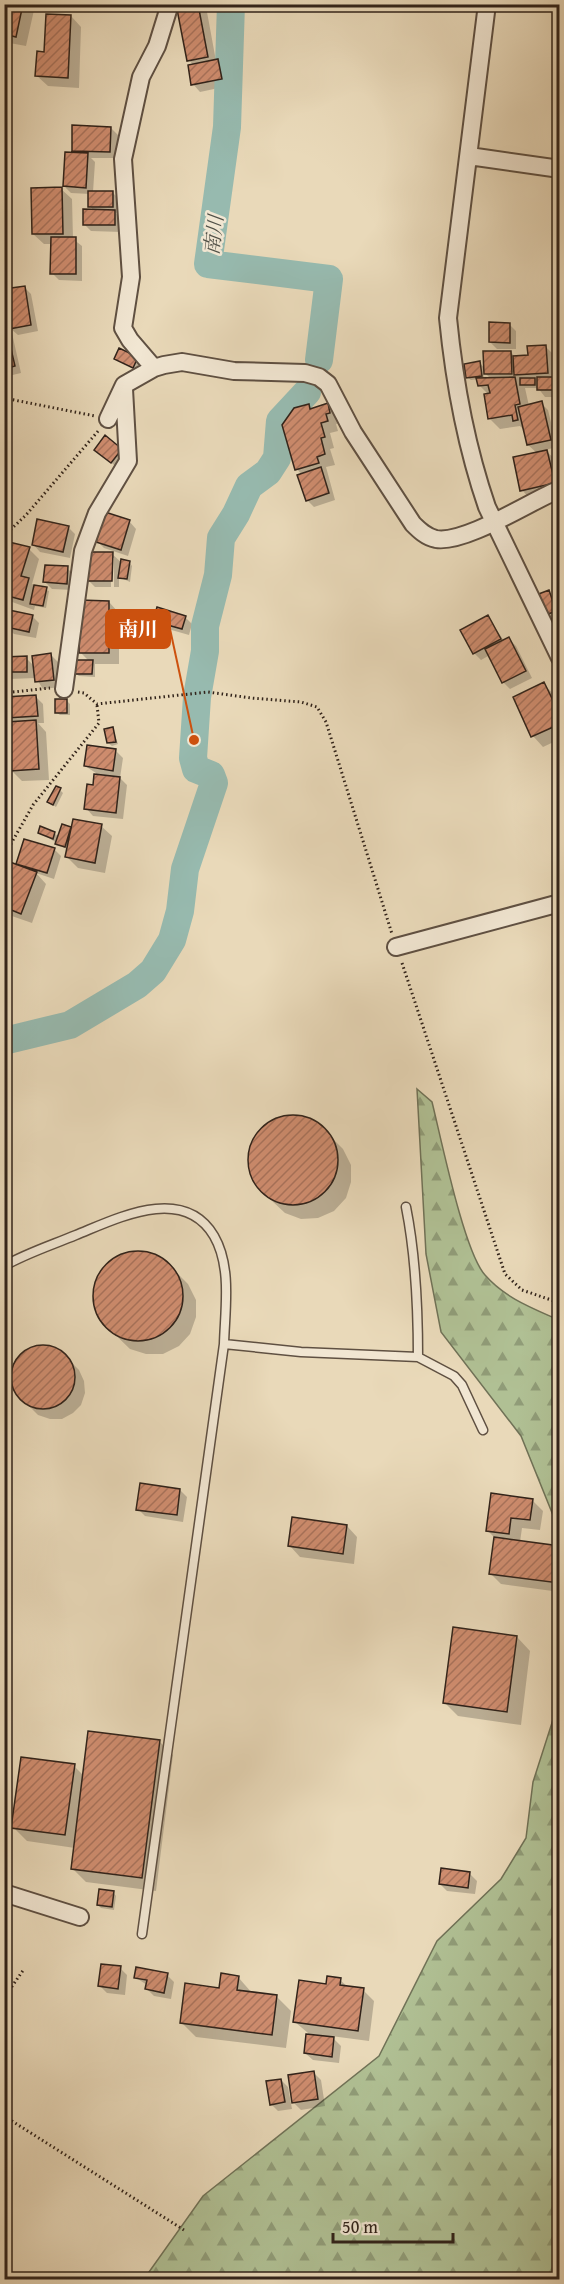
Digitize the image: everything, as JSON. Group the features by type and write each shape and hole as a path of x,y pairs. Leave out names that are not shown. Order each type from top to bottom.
{"street":[{"path":"154,368 130,340 123,327 131,277 123,159 141,77 157,46 170,4"},
{"path":"487,4 448,318 451,349 479,483 494,522 560,658"},
{"path":"469,156 560,170"},
{"path":"108,418 124,385 154,368 182,362 234,371 304,373 319,377 328,384 353,432 413,524 423,534 436,539 453,537 494,522 560,489"},
{"path":"64,689 83,551 97,513 128,461 124,385"},
{"path":"396,947 560,903"},
{"path":"4,1893 80,1917"}],"lane":[{"path":"406,1207 414,1246 418,1294 418,1357"},
{"path":"4,1266 139,1211 170,1209 187,1213 207,1228 220,1251 226,1273 224,1344 142,1934"},
{"path":"224,1344 300,1352 418,1357 454,1376 462,1385 483,1430"}],"path":[{"path":"4,398 108,418 26,515 4,536"},
{"path":"4,693 46,688 84,693 97,705 99,723 33,806 4,856"},
{"path":"97,705 208,692 301,702 316,707 326,722 396,947 428,1035 438,1079 505,1274 522,1290 560,1303"},
{"path":"4,1998 24,1969"},
{"path":"4,2116 184,2230"}],"green space":[{"path":"417,1089 432,1102 461,1220 477,1262 485,1275 501,1290 519,1302 559,1320 559,1530 521,1436 441,1332 426,1254"},
{"path":"559,1701 559,2279 144,2279 203,2196 379,2056 437,1941 501,1879 526,1838 533,1782"}],"building":[{"path":"4,4 23,4 16,37 4,34"},
{"path":"176,4 198,4 208,57 187,61"},
{"path":"46,14 71,15 68,78 35,76 37,51 44,52"},
{"path":"218,59 222,79 191,85 188,65"},
{"path":"72,125 111,127 110,152 72,151"},
{"path":"65,152 88,153 86,188 63,186"},
{"path":"62,187 63,234 32,234 31,188"},
{"path":"88,191 113,191 113,207 88,207"},
{"path":"83,209 115,210 115,225 83,225"},
{"path":"51,237 76,237 76,274 50,274"},
{"path":"25,286 31,325 9,329 4,289"},
{"path":"4,319 15,366 4,369"},
{"path":"489,322 510,323 510,343 489,342"},
{"path":"546,345 548,373 514,375 513,356 528,355 527,346"},
{"path":"119,348 138,357 133,368 114,359"},
{"path":"483,351 511,351 512,374 484,374"},
{"path":"480,361 482,376 466,378 464,364"},
{"path":"515,377 520,404 515,405 518,420 513,421 512,415 488,419 484,394 490,393 488,385 478,386 476,378"},
{"path":"537,377 560,377 560,390 537,390"},
{"path":"520,378 535,378 535,385 520,385"},
{"path":"542,401 551,440 527,445 518,407"},
{"path":"328,403 330,413 326,414 328,421 321,423 325,437 321,438 325,454 317,457 319,463 295,470 282,425 294,408 309,404 310,409"},
{"path":"105,435 122,449 111,463 94,450"},
{"path":"547,450 555,483 520,491 513,457"},
{"path":"321,467 329,493 306,501 297,475"},
{"path":"105,512 130,520 121,550 96,542"},
{"path":"37,519 69,526 63,552 32,545"},
{"path":"9,542 30,547 21,576 29,578 23,600 4,595 4,559"},
{"path":"87,552 113,552 112,581 87,581"},
{"path":"121,559 130,561 127,579 118,578"},
{"path":"45,565 68,566 67,584 43,582"},
{"path":"34,585 47,587 43,606 30,604"},
{"path":"549,590 556,611 543,616 536,595"},
{"path":"80,600 109,601 109,653 79,653"},
{"path":"157,607 186,616 182,629 153,621"},
{"path":"9,610 33,615 29,632 6,627"},
{"path":"488,615 501,639 473,654 460,630"},
{"path":"509,637 526,671 502,683 485,649"},
{"path":"51,653 54,680 35,682 32,656"},
{"path":"27,656 27,672 4,672 4,657"},
{"path":"74,660 93,660 92,674 74,674"},
{"path":"544,682 560,715 560,724 531,737 513,697"},
{"path":"36,695 38,716 6,718 5,697"},
{"path":"55,699 67,699 67,713 55,713"},
{"path":"36,720 39,769 10,771 7,722"},
{"path":"113,727 116,742 107,743 104,729"},
{"path":"87,745 116,749 113,771 84,766"},
{"path":"94,774 120,777 116,813 84,809 87,784 93,785"},
{"path":"56,786 61,788 53,805 47,802"},
{"path":"73,819 102,824 95,863 65,857"},
{"path":"62,824 71,827 65,847 55,844"},
{"path":"40,826 55,832 53,839 38,833"},
{"path":"24,839 55,848 47,873 16,864"},
{"path":"10,862 37,872 21,914 4,907 4,875"},
{"path":"293,1115 310,1118 325,1128 335,1143 338,1160 335,1177 325,1192 310,1202 293,1205 276,1202 261,1192 251,1177 248,1160 251,1143 261,1128 276,1118"},
{"path":"138,1251 155,1254 170,1264 180,1279 183,1296 180,1313 170,1328 155,1338 138,1341 121,1338 106,1328 96,1313 93,1296 96,1279 106,1264 121,1254"},
{"path":"37,1345 49,1345 66,1354 73,1365 75,1377 73,1389 66,1400 49,1409 37,1409 25,1404 16,1395 11,1383 11,1371 16,1359 25,1350"},
{"path":"140,1483 180,1489 177,1515 136,1510"},
{"path":"491,1493 533,1499 530,1520 511,1518 509,1534 486,1531"},
{"path":"292,1517 347,1525 343,1554 288,1546"},
{"path":"494,1537 560,1546 559,1583 489,1574"},
{"path":"453,1627 517,1636 507,1712 443,1703"},
{"path":"88,1731 160,1740 142,1878 71,1869"},
{"path":"21,1757 75,1764 65,1835 11,1828"},
{"path":"441,1868 470,1872 468,1888 439,1884"},
{"path":"99,1889 114,1891 112,1907 97,1905"},
{"path":"101,1964 121,1966 118,1989 98,1986"},
{"path":"136,1967 168,1973 164,1993 145,1989 147,1980 134,1978"},
{"path":"221,1973 239,1976 237,1990 277,1995 272,2035 180,2023 185,1983 219,1988"},
{"path":"327,1976 341,1978 340,1985 364,1988 358,2031 293,2022 299,1980 326,1984"},
{"path":"306,2034 334,2037 332,2057 304,2053"},
{"path":"314,2071 318,2099 292,2103 288,2075"},
{"path":"281,2079 285,2102 270,2105 266,2081"}],"waterway":[{"name":"南川","path":"231,4 227,127 208,264 329,279 319,360"},
{"name":"南川","path":"4,1041 70,1025 137,985 153,971 172,940 180,911 185,869 214,783 211,775 196,769 193,758 197,697 205,651 205,626 218,575 221,538 236,514 249,486 268,472 277,458 280,421 307,392"}],"place":[{"name":"南川","path":"194,740"}]}
